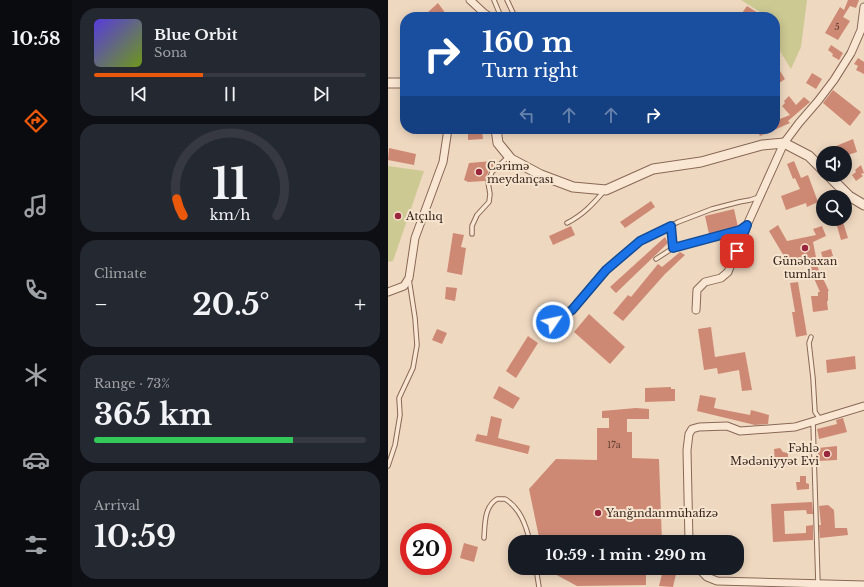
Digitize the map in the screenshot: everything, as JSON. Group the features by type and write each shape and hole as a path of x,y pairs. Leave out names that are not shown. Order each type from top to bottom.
{"street":[{"path":"470,0 483,12"},
{"path":"696,310 698,290 705,282 721,278 728,272 747,225 784,143 818,101 851,53 861,30 864,7"},
{"path":"388,83 400,83"},
{"path":"388,292 404,286 409,278 415,238 443,162 447,134"},
{"path":"497,134 498,143 511,159 541,175 574,187 606,190 653,169 701,162 762,145 784,143 809,156 816,163"},
{"path":"835,182 849,196 864,205"},
{"path":"690,535 687,450 689,434 692,428 727,426 740,431 795,427 864,406"},
{"path":"705,575 717,581 864,585"}],"lane":[{"path":"494,0 499,12"},
{"path":"508,0 513,12"},
{"path":"472,234 472,226 477,216 489,202 490,194 488,182 492,172 509,157"},
{"path":"567,223 576,219 587,211 606,190"},
{"path":"553,322 572,310 606,270 640,241 712,209 750,200 760,196"},
{"path":"656,259 673,248 740,230 747,225"},
{"path":"671,226 673,248"},
{"path":"388,466 395,445 400,415 399,398 413,368 417,345 415,318 409,278"},
{"path":"811,337 809,343 815,412 821,420"},
{"path":"813,422 818,584"},
{"path":"484,538 486,516 489,507 493,502 501,499 509,502 518,510 528,535"},
{"path":"537,575 539,587"}],"shaded area":[{"path":"741,0 807,0 801,47 791,69 780,51 780,12 760,12"},
{"name":"Atçılıq","path":"388,166 424,171 393,261 388,262"}],"building":[{"path":"848,0 859,0 856,8 850,6 843,17 850,21 838,40 825,33 840,7 844,10"},
{"path":"438,3 445,12 428,12"},
{"path":"747,6 756,12 743,12"},
{"path":"831,45 843,53 839,60 832,56 833,54 828,50"},
{"path":"858,58 864,62 864,74 856,70 858,66 854,64"},
{"path":"780,71 785,79 780,82"},
{"path":"812,73 822,79 816,89 806,83"},
{"path":"833,90 861,112 850,126 823,103"},
{"path":"789,96 796,105 804,97 810,102 788,121 790,123 780,127 780,119 790,115 782,106 785,103 784,101"},
{"path":"468,134 482,134 483,139 468,140"},
{"path":"853,139 857,152 852,154 852,146 836,146"},
{"path":"389,148 416,154 414,165 388,160"},
{"name":"Cərimə meydançası","path":"492,161 495,165 489,170 485,181 468,182 464,180 469,163"},
{"path":"794,161 801,178 808,175 816,197 816,203 807,207 806,203 786,210 781,196 800,189 795,178 793,179 787,164"},
{"path":"861,165 864,173 861,174 863,176 856,181 852,175 856,172 855,170"},
{"path":"651,201 655,207 625,228 620,222"},
{"path":"734,209 738,227 709,234 705,216"},
{"path":"778,225 787,241 816,235 813,229 822,226 826,236 813,242 816,257 798,261 797,257 788,263 769,231"},
{"path":"571,226 575,235 553,245 549,236"},
{"path":"837,226 844,226 848,238 841,240"},
{"path":"453,233 464,235 461,247 466,248 462,275 447,272"},
{"path":"665,237 668,243 616,293 610,287"},
{"path":"831,249 833,256 823,259 821,252"},
{"path":"680,252 685,255 665,274 623,321 613,313 628,295 631,297 658,264 662,267"},
{"path":"817,266 829,291 827,301 828,310 813,312 811,296 818,296 818,292 820,292 809,267"},
{"path":"798,282 807,335 796,337 792,312 795,312 790,283"},
{"path":"446,287 457,288 455,301 445,299"},
{"path":"589,314 625,347 610,364 574,332"},
{"path":"711,327 715,357 745,352 752,390 742,391 739,370 718,374 717,368 704,370 698,329"},
{"path":"437,329 447,333 442,344 432,340"},
{"path":"528,336 538,343 516,378 506,371"},
{"path":"855,356 856,369 827,373 826,360"},
{"path":"499,386 520,398 513,409 493,398"},
{"path":"671,387 671,389 675,389 675,401 645,402 645,388"},
{"path":"700,395 716,398 714,408 750,415 751,410 769,415 768,424 755,425 697,411"},
{"name":"Yanğındanmühafizə","path":"636,408 649,409 649,419 627,419 627,432 632,432 632,458 659,459 662,535 539,535 529,489 556,459 597,460 597,428 609,428 609,418 602,418 602,411"},
{"path":"491,416 502,419 498,438 530,446 528,454 475,441 477,434 487,436"},
{"path":"843,418 847,432 819,439 817,429 837,424 836,420"},
{"name":"Fəhlə Mədəniyyət Evi","path":"837,446 837,460 818,461 818,448"},
{"path":"780,448 783,452 788,453 788,461 775,462 774,449"},
{"path":"800,476 806,476 806,483 809,484 809,489 797,490 796,482 800,482"},
{"path":"812,502 813,514 807,514 806,510 784,511 785,534 806,533 806,526 813,525 813,540 773,542 771,504"},
{"path":"828,505 834,510 835,528 847,528 848,535 820,538 819,525 821,525 819,506"},
{"path":"464,543 478,547 474,562 460,558"},
{"path":"557,575 646,575 646,585 577,586"},
{"path":"662,575 676,575 673,587 659,586"}],"place":[{"name":"Cərimə meydançası","path":"479,172"},
{"name":"Atçılıq","path":"398,216"},
{"name":"Günəbaxan tumları","path":"805,248"},
{"name":"Fəhlə Mədəniyyət Evi","path":"827,454"},
{"name":"Yanğındanmühafizə","path":"598,513"}],"route":[{"path":"553,322 572,310 606,270 640,241 671,226 673,248 740,230 747,225 737,251"}]}
